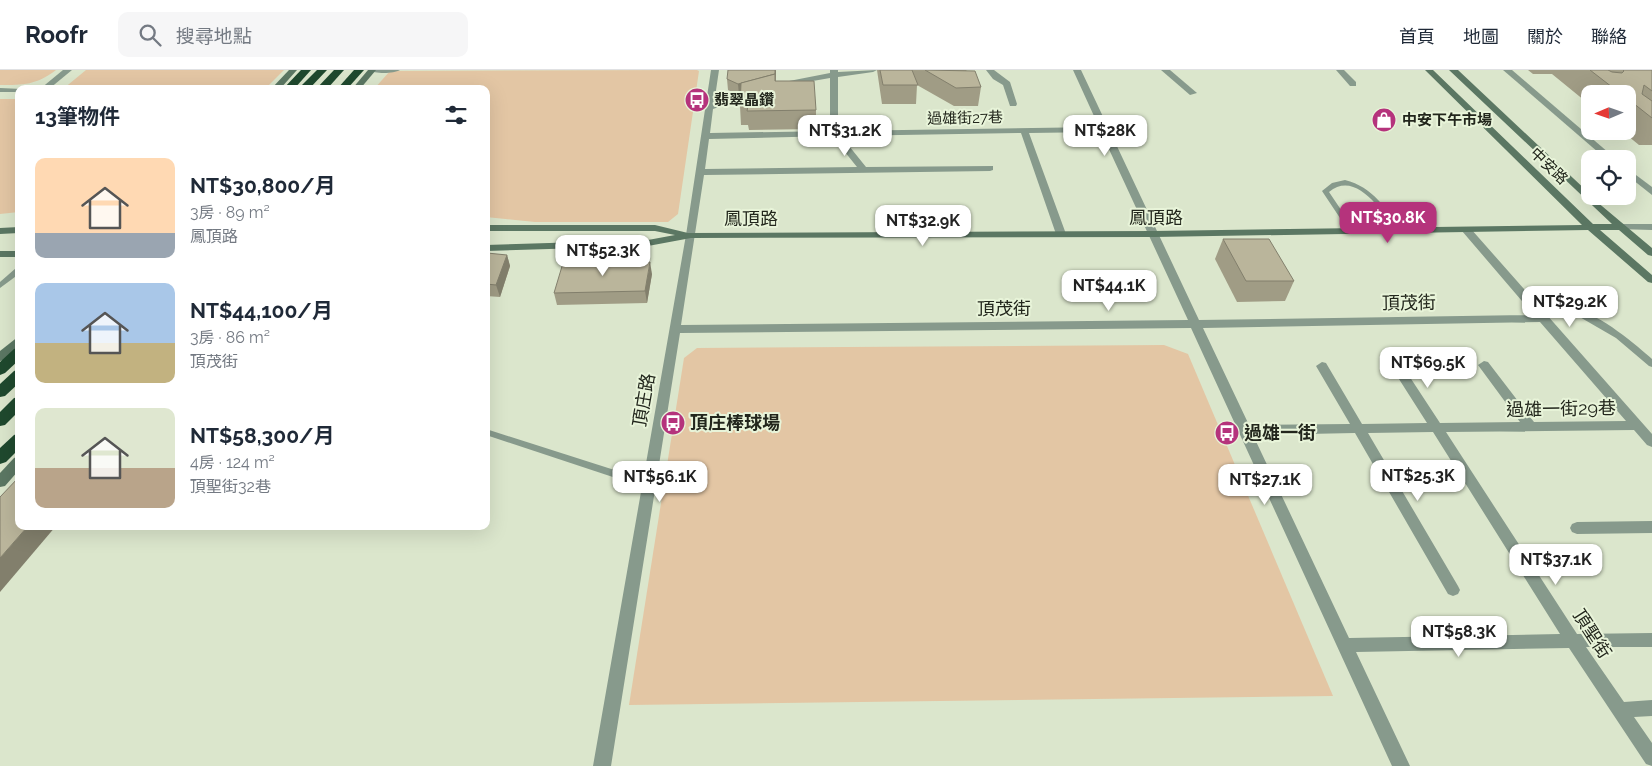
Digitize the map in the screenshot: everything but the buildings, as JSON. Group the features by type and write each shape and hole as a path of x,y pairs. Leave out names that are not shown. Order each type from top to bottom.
{"highway":[{"path":"292,85 306,70"},
{"path":"307,85 322,70"},
{"path":"325,85 339,70"},
{"path":"346,85 359,70"},
{"path":"0,370 15,356"},
{"path":"0,392 15,378"},
{"path":"0,421 15,406"},
{"path":"0,458 15,443"}],"main road":[{"path":"279,85 293,70"},
{"path":"359,85 372,70"},
{"name":"中安路","path":"1429,70 1591,228 1652,280"},
{"name":"中安路","path":"1453,70 1652,254"},
{"name":"鳳頂路","path":"490,248 648,243 691,235 1401,232 1621,227"},
{"name":"鳳頂路","path":"490,228 655,228 691,235"},
{"path":"0,231 15,230"},
{"path":"0,254 15,254"},
{"path":"0,357 15,344"},
{"path":"0,482 15,465"}],"street":[{"path":"49,85 68,70"},
{"path":"372,70 396,70"},
{"name":"頂庄路","path":"602,766 691,235 715,70"},
{"path":"709,108 771,88 834,72 873,70"},
{"path":"990,70 996,77 1007,84 1013,104"},
{"path":"1077,70 1401,766"},
{"path":"1165,70 1193,93"},
{"path":"1340,70 1353,84"},
{"path":"1507,70 1601,150"},
{"path":"834,72 834,133 863,169"},
{"path":"0,90 15,90"},
{"name":"過雄街27巷","path":"706,136 1104,129"},
{"path":"1024,130 1061,234"},
{"path":"701,172 990,168"},
{"path":"1636,179 1652,192"},
{"path":"1621,227 1652,227"},
{"path":"1467,231 1652,442"},
{"name":"頂茂街","path":"675,329 1196,324 1544,318"},
{"name":"頂聖街","path":"1396,365 1573,641 1652,758"},
{"path":"1484,365 1532,427"},
{"path":"1322,366 1453,590"},
{"name":"過雄一街29巷","path":"1245,430 1637,425"},
{"path":"1577,528 1652,526"},
{"path":"1345,646 1652,640"},
{"path":"1620,710 1652,708"}],"lane":[{"path":"1352,232 1325,191 1335,184 1350,183 1367,191 1401,232"},
{"path":"0,286 15,273"},
{"path":"1581,314 1599,322 1640,352 1652,364"},
{"path":"490,433 649,485"}],"shaded area":[{"path":"0,70 56,70 42,79 29,83 0,85"},
{"path":"86,70 284,70 269,85 68,85"},
{"path":"697,70 699,71 678,214 668,222 535,222 490,217 490,85 378,85 390,71"},
{"path":"0,99 15,99 15,212 0,214"},
{"path":"1164,345 1188,354 1333,696 629,705 684,358 697,348"}],"place":[{"name":"翡翠晶鑽","path":"697,100"},
{"name":"中安下午市場","path":"1384,120"},
{"name":"頂庄棒球場","path":"673,423"},
{"name":"過雄一街","path":"1227,433"}]}
